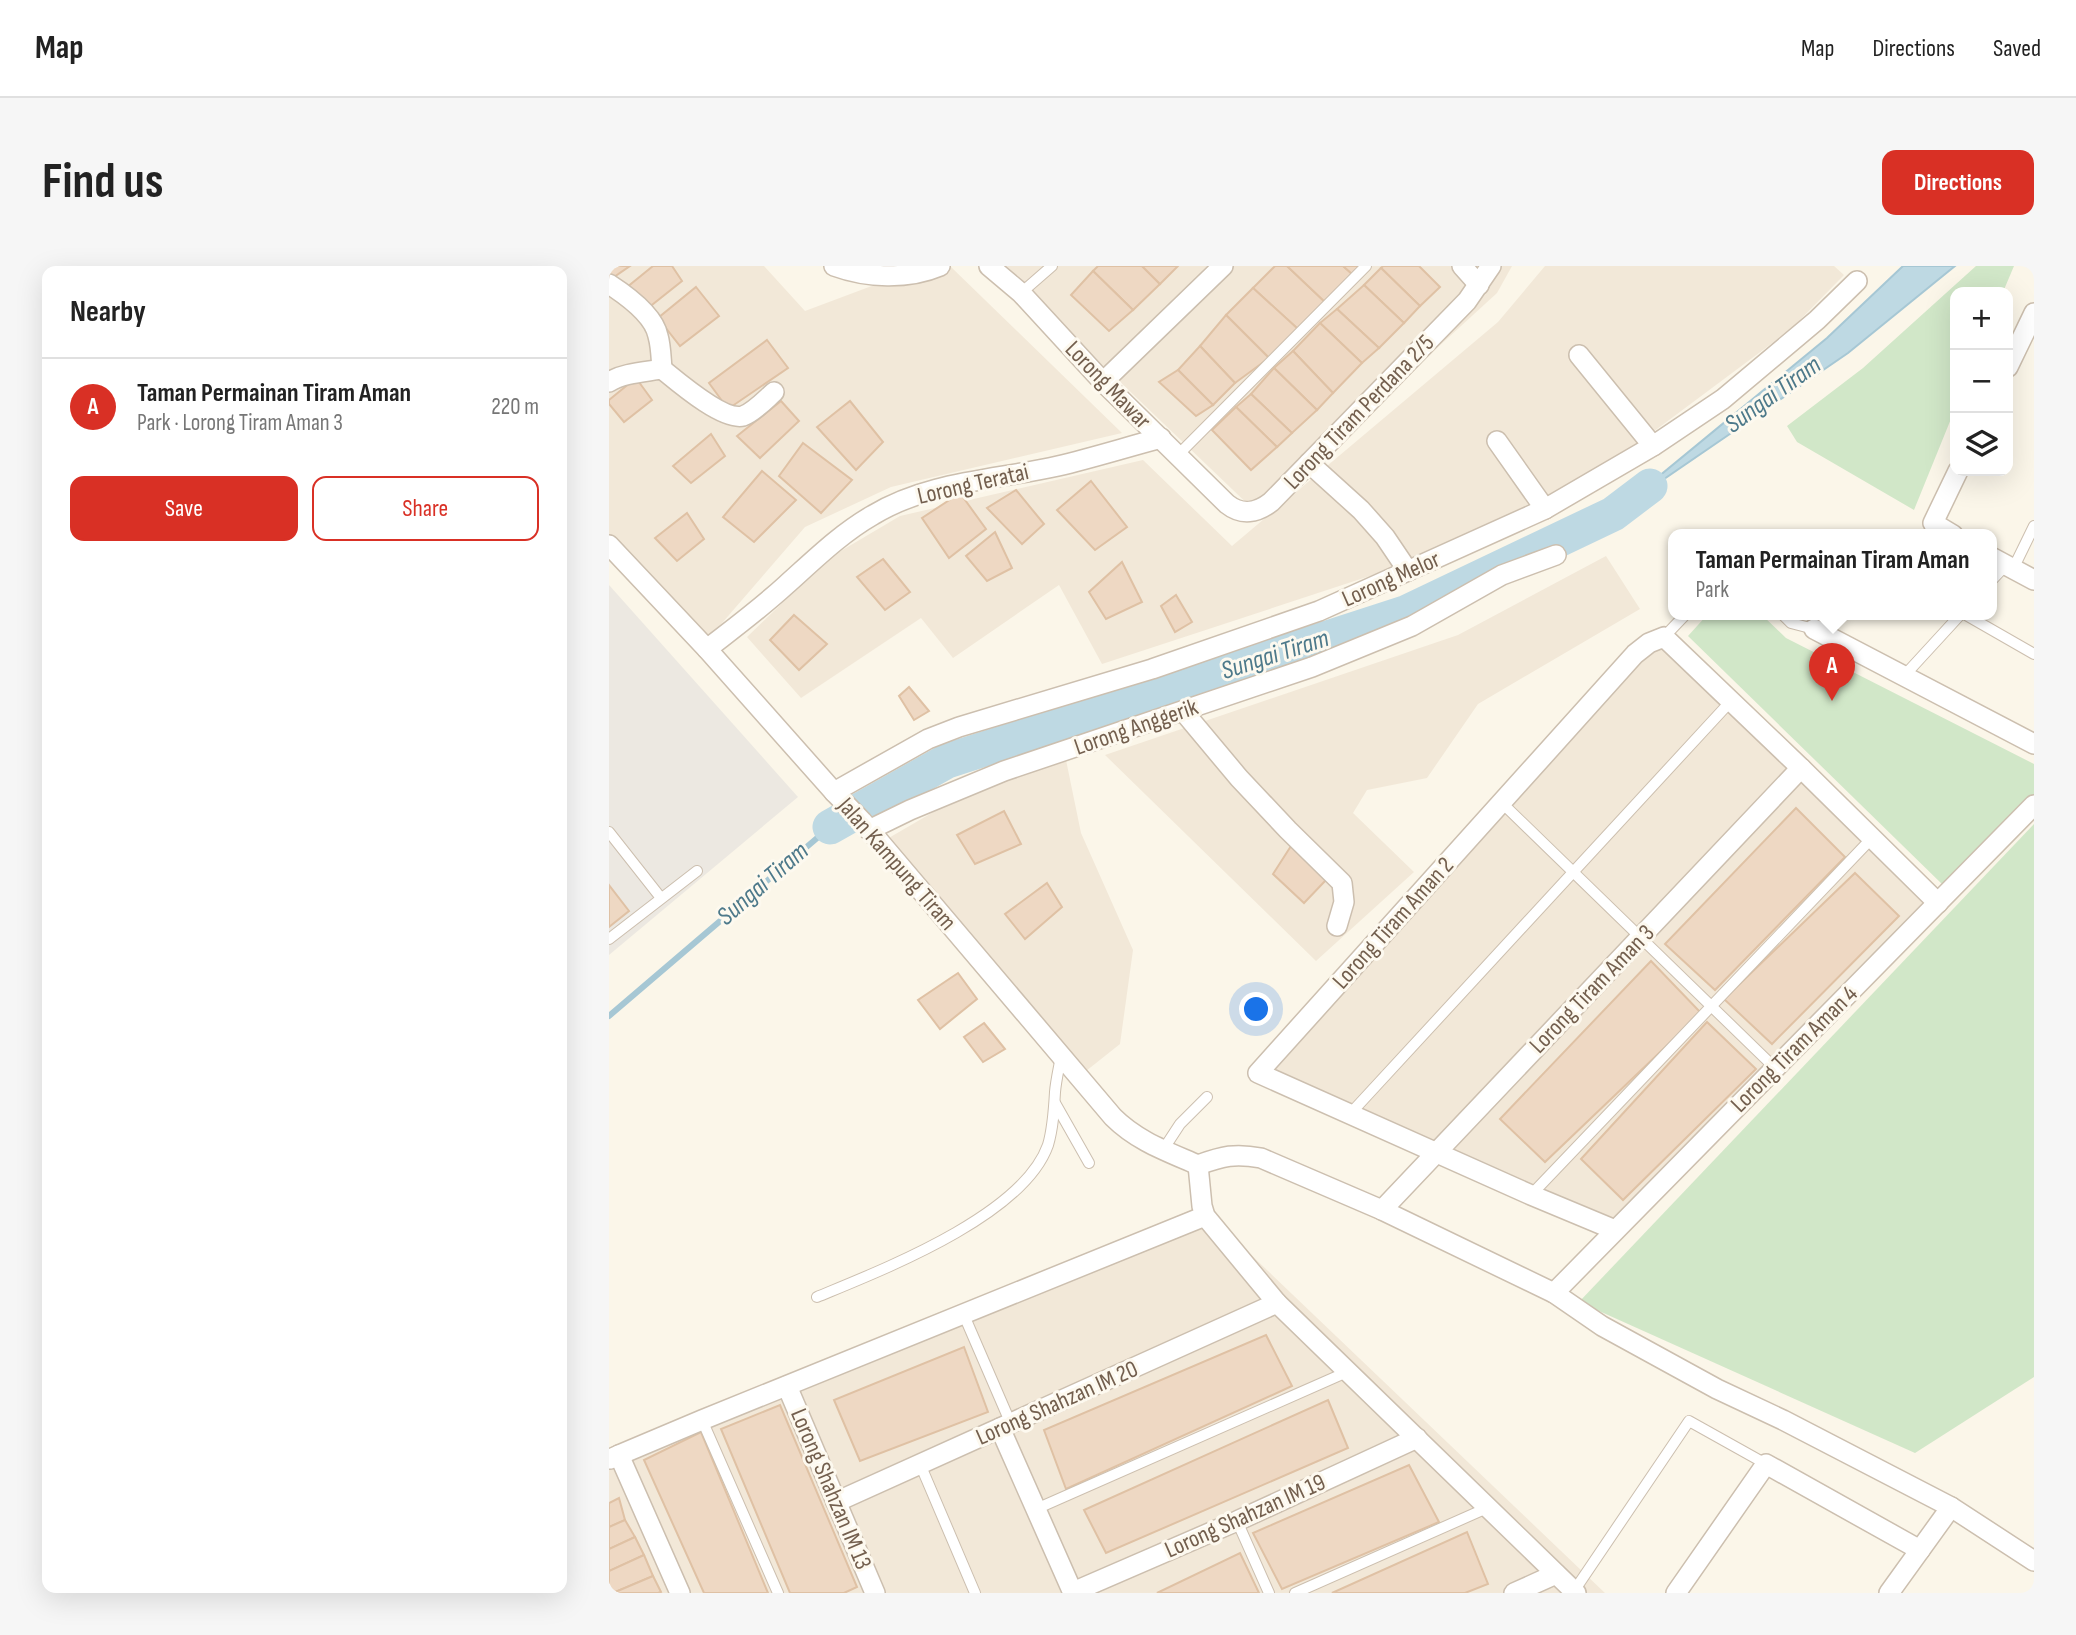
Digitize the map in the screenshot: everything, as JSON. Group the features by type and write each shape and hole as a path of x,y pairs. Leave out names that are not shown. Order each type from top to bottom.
{"street":[{"path":"834,266 854,273 897,276 940,266"},
{"name":"Lorong Mawar","path":"989,266 1021,293 1103,382 1227,504"},
{"path":"1103,382 1223,266"},
{"path":"1462,266 1479,285"},
{"name":"Lorong Tiram Perdana 2/5","path":"1227,504 1240,512 1262,509 1453,316 1491,266"},
{"name":"Lorong Melor","path":"839,798 928,739 959,727 1165,665 1319,611 1545,509 1653,446 1732,391 1817,320 1857,281"},
{"path":"609,284 628,297 652,320 658,334 662,369 714,407 739,417 748,414 774,392"},
{"path":"2013,357 2034,313"},
{"path":"1579,355 1653,446"},
{"path":"609,383 613,379 662,369"},
{"name":"Lorong Teratai","path":"707,649 753,614 822,551 875,514 901,501 957,483 1058,466 1161,438"},
{"path":"1497,441 1545,509"},
{"path":"1309,463 1361,510 1408,571"},
{"path":"1943,529 1933,523 1956,476"},
{"name":"Jalan Kampung Tiram","path":"609,545 707,649 865,826 1113,1117 1127,1131 1143,1141 1198,1165"},
{"name":"Lorong Anggerik","path":"865,826 1004,771 1312,667 1412,626 1502,575 1556,555"},
{"path":"2004,564 2034,580"},
{"path":"1814,629 2034,744"},
{"path":"1664,637 1938,903"},
{"name":"Lorong Tiram Aman 2","path":"1615,1230 1258,1073 1635,654 1649,643 1664,637"},
{"path":"1183,711 1239,778 1342,883 1344,902 1337,926"},
{"name":"Lorong Tiram Aman 3","path":"1382,1210 1801,768"},
{"name":"Lorong Tiram Aman 4","path":"1554,1293 2034,805"},
{"path":"1575,1592 1277,1303 1205,1216 1198,1165 1228,1155 1242,1154 1261,1158 1382,1210 1554,1293 1602,1326 1717,1389 1951,1507 2034,1561"},
{"path":"680,1593 614,1457 1205,1216"},
{"name":"Lorong Shahzan IM 20","path":"836,1502 1277,1303"},
{"name":"Lorong Shahzan IM 13","path":"787,1386 872,1592"},
{"path":"1005,1426 1036,1509 1073,1593"},
{"name":"Lorong Shahzan IM 19","path":"1073,1593 1417,1438"},
{"path":"1676,1593 1766,1464 1920,1550"},
{"path":"1889,1593 1951,1507"},
{"path":"1514,1593 1556,1574"}],"lane":[{"path":"1021,293 1052,266"},
{"path":"1177,456 1366,266"},
{"path":"2004,564 2034,526"},
{"path":"1664,637 1680,620"},
{"path":"1788,620 1814,629"},
{"path":"1904,676 1955,620"},
{"path":"1975,620 2034,654"},
{"path":"1349,1114 1731,701"},
{"path":"1501,802 1775,1068"},
{"path":"609,832 661,898"},
{"path":"1531,1195 1872,838"},
{"path":"609,939 697,870"},
{"path":"817,1297 957,1233 999,1205 1025,1180 1047,1146 1061,1055"},
{"path":"1163,1150 1190,1111 1207,1097"},
{"path":"1055,1103 1089,1163"},
{"path":"963,1313 1005,1426"},
{"path":"1036,1509 1347,1372"},
{"path":"702,1420 778,1593"},
{"path":"1575,1592 1689,1421 1766,1464"},
{"path":"920,1464 975,1593"},
{"path":"1294,1593 1487,1508"},
{"path":"1237,1521 1269,1593"}],"shaded area":[{"path":"609,266 764,266 805,311 925,266 950,266 1122,433 891,487 805,527 710,637 609,535"},
{"path":"999,266 1512,266 1497,293 1257,513"},
{"path":"1545,266 1834,266 1844,275 1791,329 1598,473 1388,570 1102,664 1059,585 953,658 921,618 801,698 747,637 829,558 900,516 1143,460 1232,546 1498,322"},
{"path":"1606,556 1640,609 1478,704 1427,778 1367,790 1353,813 1414,872 1316,961 1105,755 1458,635"},
{"path":"609,585 798,797 609,955"},
{"path":"1657,630 1800,782 1811,787 1928,904 1608,1235 1258,1073"},
{"path":"1066,760 1081,833 1133,950 1120,1044 1081,1075 887,839 961,796"},
{"path":"1207,1203 1223,1228 1605,1593 609,1593 609,1462"}],"green space":[{"path":"1976,266 2014,266 2005,287 1953,287"},
{"path":"1950,289 1950,421 1914,510 1797,442 1787,426 1863,368"},
{"path":"1702,620 1767,620 1786,638 2034,764 2034,798 1943,885 1688,636"},
{"path":"2034,824 2034,1377 1915,1453 1579,1302"}],"water":[{"path":"1903,266 1955,266 1848,353 1613,514 1827,338"}],"building":[{"path":"609,266 630,266 611,279"},
{"path":"653,266 672,266 682,281 643,312 626,288"},
{"path":"1098,266 1142,266 1160,284 1133,310 1093,271"},
{"path":"1142,266 1178,266 1160,284"},
{"path":"1275,266 1287,266 1325,302 1298,329 1253,288"},
{"path":"1287,266 1343,266 1352,274 1325,302"},
{"path":"1343,266 1360,266 1352,274"},
{"path":"1419,266 1440,287 1420,306 1381,268"},
{"path":"1381,268 1420,306 1404,323 1364,285"},
{"path":"1093,271 1133,310 1109,331 1071,295"},
{"path":"1364,285 1404,323 1379,348 1337,309"},
{"path":"696,287 719,316 680,346 658,318"},
{"path":"1253,288 1298,329 1269,358 1226,315"},
{"path":"1337,309 1379,348 1362,363 1320,323"},
{"path":"1226,315 1269,358 1235,383 1200,346"},
{"path":"1320,323 1362,363 1333,393 1293,351"},
{"path":"767,340 788,368 728,409 709,383"},
{"path":"1200,346 1235,383 1213,405 1178,370"},
{"path":"1293,351 1333,393 1317,410 1274,368"},
{"path":"1274,368 1317,410 1292,433 1251,394"},
{"path":"1178,370 1213,405 1196,416 1159,382"},
{"path":"636,378 652,400 624,422 609,404 609,400"},
{"path":"1251,394 1292,433 1277,447 1236,407"},
{"path":"781,401 799,421 760,458 737,436"},
{"path":"850,401 883,442 856,470 817,427"},
{"path":"1236,407 1277,447 1251,470 1212,430"},
{"path":"711,434 725,456 691,483 673,466"},
{"path":"803,443 852,480 821,513 779,476"},
{"path":"762,471 796,500 754,542 723,517"},
{"path":"1091,481 1127,527 1095,550 1057,510"},
{"path":"1016,490 1044,524 1022,544 987,508"},
{"path":"960,493 986,529 949,558 922,518"},
{"path":"687,513 704,539 677,561 655,538"},
{"path":"995,532 1012,568 987,581 966,556"},
{"path":"883,559 910,592 885,610 857,577"},
{"path":"1122,562 1142,602 1106,619 1089,592"},
{"path":"1176,595 1192,622 1175,632 1161,606"},
{"path":"794,615 827,644 799,670 770,640"},
{"path":"909,687 929,711 914,720 899,696"},
{"path":"1796,808 1845,857 1715,990 1665,944"},
{"path":"1004,811 1021,844 975,864 957,835"},
{"path":"1291,846 1326,880 1304,903 1273,874"},
{"path":"1855,873 1899,916 1772,1044 1724,999"},
{"path":"1047,883 1062,907 1025,939 1005,914"},
{"path":"609,885 629,911 609,927"},
{"path":"1651,961 1701,1013 1545,1162 1500,1119"},
{"path":"958,973 977,999 940,1029 918,1000"},
{"path":"1707,1022 1756,1069 1623,1200 1581,1159"},
{"path":"984,1023 1005,1049 983,1062 964,1037"},
{"path":"1266,1335 1292,1386 1066,1489 1044,1430"},
{"path":"964,1347 988,1412 860,1461 834,1400"},
{"path":"1328,1400 1348,1448 1106,1553 1084,1510"},
{"path":"780,1405 857,1587 844,1593 790,1593 721,1429"},
{"path":"701,1432 768,1593 704,1593 644,1460"},
{"path":"1409,1465 1439,1522 1282,1589 1253,1533"},
{"path":"619,1498 625,1520 609,1527 609,1503"},
{"path":"625,1520 635,1537 609,1549 609,1527"},
{"path":"1467,1532 1488,1584 1465,1593 1332,1593"},
{"path":"635,1537 644,1555 609,1571 609,1549"},
{"path":"1240,1553 1259,1593 1157,1593"},
{"path":"644,1555 653,1576 609,1593 609,1571"},
{"path":"653,1576 661,1592 613,1593"}],"waterway":[{"name":"Sungai Tiram","path":"830,827 947,761 1405,613 1613,514 1650,486"},
{"name":"Sungai Tiram","path":"609,1016 830,827"}],"place":[{"name":"Taman Permainan Tiram Aman","path":"1832,701"}]}
